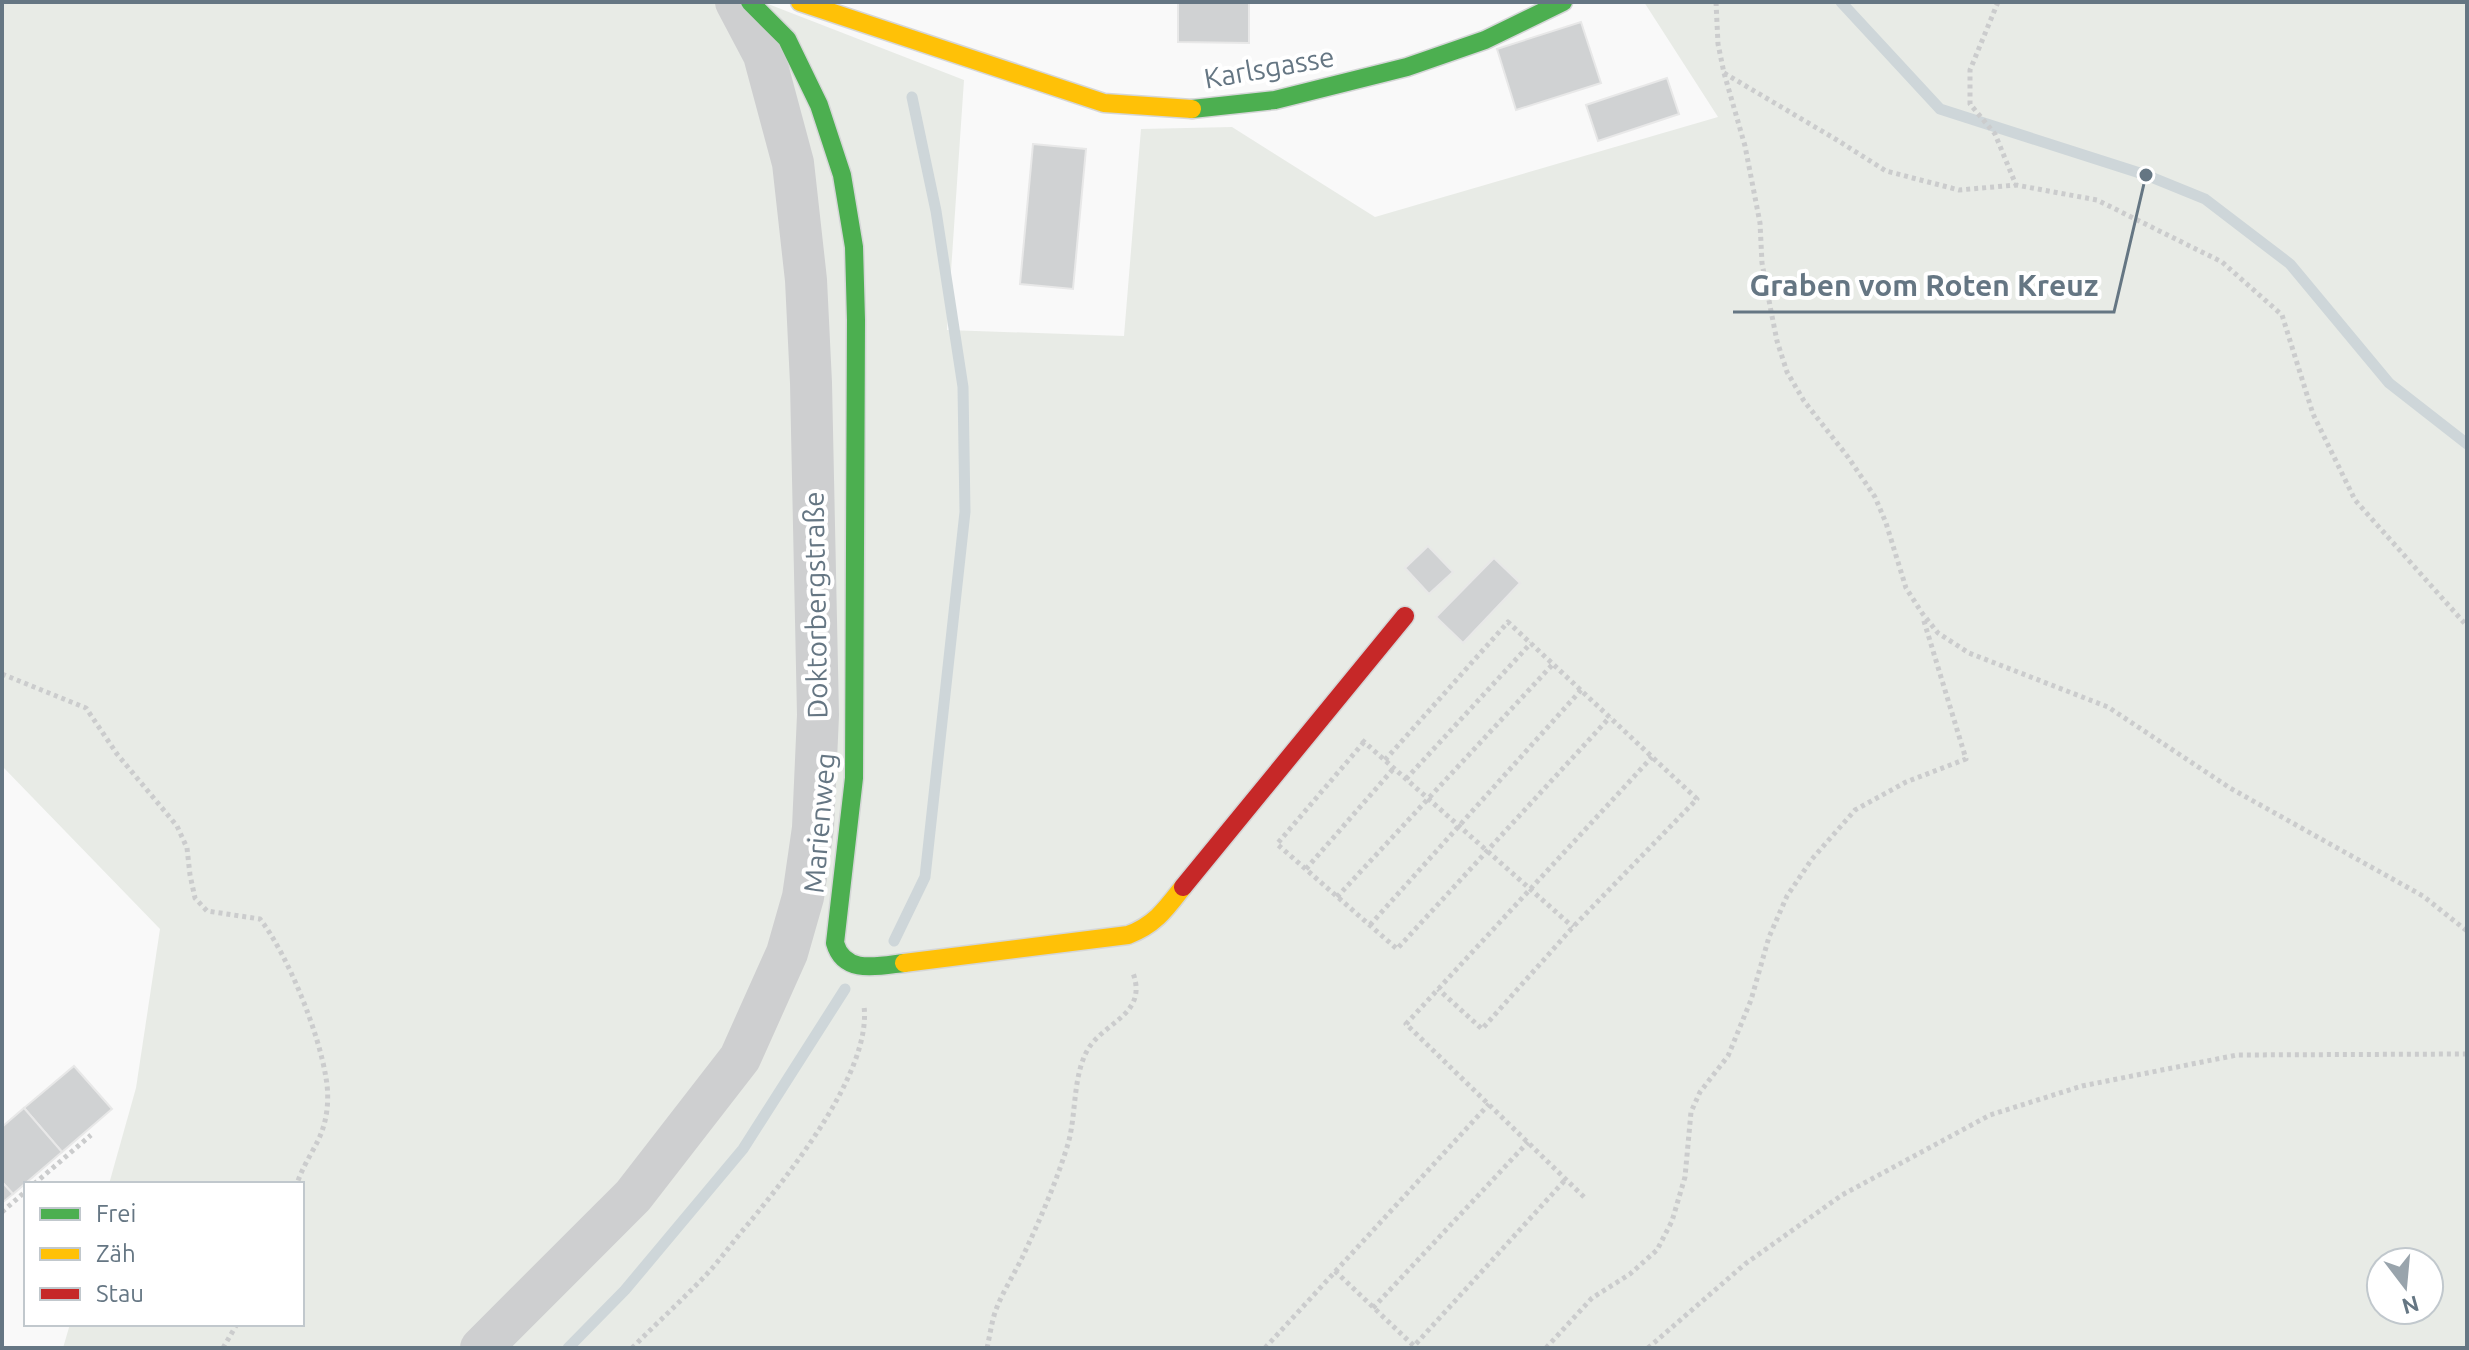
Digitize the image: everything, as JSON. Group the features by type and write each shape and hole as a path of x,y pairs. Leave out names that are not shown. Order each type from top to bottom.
{"street":[{"name":"Doktorbergstraße","path":"481,1348 633,1196 740,1058 787,953 803,897 813,828 818,715 806,280 793,163 764,55 736,2"},
{"name":"Marienweg","path":"750,2 787,39 819,105 842,175 854,247 854,778 835,943 840,958 855,967"},
{"name":"Karlsgasse","path":"800,2 1104,103 1194,109 1275,100 1407,67 1485,40 1560,4"},
{"path":"855,967 1110,936 1137,932 1153,924 1405,616"}],"path":[{"path":"1716,2 1718,44 1745,146 1760,223 1762,263 1777,341 1787,372 1804,401 1875,497 1906,588 1938,633 1969,653 2108,707 2230,788 2423,896 2467,931"},
{"path":"1998,2 1970,70 1970,104 1995,134 2016,185"},
{"path":"1724,73 1886,171 1959,190 2016,185 2097,200 2222,262 2282,315 2313,414 2355,500 2467,626"},
{"path":"1546,1348 1592,1298 1630,1274 1657,1250 1672,1221 1685,1177 1691,1112 1700,1092 1728,1056 1751,1000 1769,937 1787,896 1812,859 1855,810 1906,782 1966,759 1922,613"},
{"path":"1385,760 1508,622 1697,799 1573,927 1482,1029 1438,989"},
{"path":"1406,779 1531,643"},
{"path":"1337,897 1553,664"},
{"path":"2,674 86,708 117,754 177,826 187,848 195,898 207,911 260,919 269,931 299,993 316,1038 326,1078 328,1096 323,1129 298,1182"},
{"path":"1370,925 1581,690"},
{"path":"1328,710 1573,927"},
{"path":"1364,742 1277,844 1397,949 1610,717"},
{"path":"1584,1197 1406,1024 1652,757"},
{"path":"1306,869 1394,768"},
{"path":"987,1348 997,1307 1022,1257 1068,1143 1081,1063 1097,1037 1126,1014 1136,998 1138,985 1129,960 1110,936"},
{"path":"632,1348 708,1273 801,1159 838,1095 860,1048 866,1018 855,967"},
{"path":"1648,1348 1745,1264 1842,1195 1990,1115 2082,1086 2237,1055 2467,1054"},
{"path":"1267,1347 1489,1104"},
{"path":"36,1182 91,1135"},
{"path":"1373,1308 1528,1142"},
{"path":"1335,1271 1414,1346 1566,1179"},
{"path":"2,1212 24,1193"},
{"path":"223,1348 236,1326"}],"shaded area":[{"path":"2,2 763,2 964,80 947,330 1124,336 1141,129 1232,127 1375,217 1718,117 1644,2 2467,2 2467,1348 63,1348 69,1326 304,1326 304,1182 110,1182 136,1088 160,929 2,766"}],"building":[{"path":"1178,2 1249,2 1249,43 1178,42"},
{"path":"1581,22 1601,83 1516,110 1497,49"},
{"path":"1667,78 1679,114 1598,141 1586,105"},
{"path":"1033,144 1086,149 1073,289 1020,284"},
{"path":"1428,546 1453,572 1429,594 1405,568"},
{"path":"1494,558 1520,583 1463,643 1436,617"},
{"path":"74,1066 112,1109 62,1152 24,1108"},
{"path":"24,1108 62,1152 13,1194 2,1182 2,1127"},
{"path":"2,1182 13,1194 2,1203"}],"waterway":[{"path":"1841,2 1940,109 2146,175 2205,199 2290,264 2389,383 2467,444"},
{"path":"894,941 925,877 965,512 963,387 936,211 912,97"},
{"path":"568,1348 625,1290 743,1149 845,989"}],"traffic: fast":[{"path":"750,2 787,39 819,105 842,175 854,247 854,778 835,943 839,953 854,964 904,963"},
{"path":"1192,109 1275,100 1407,67 1485,40 1563,2"}],"traffic: slow":[{"path":"800,2 1104,103 1192,109"},
{"path":"904,963 1128,935 1153,921 1183,887"}],"traffic: jam":[{"path":"1183,887 1405,616"}],"place":[{"name":"Graben vom Roten Kreuz","path":"2146,175"}]}
